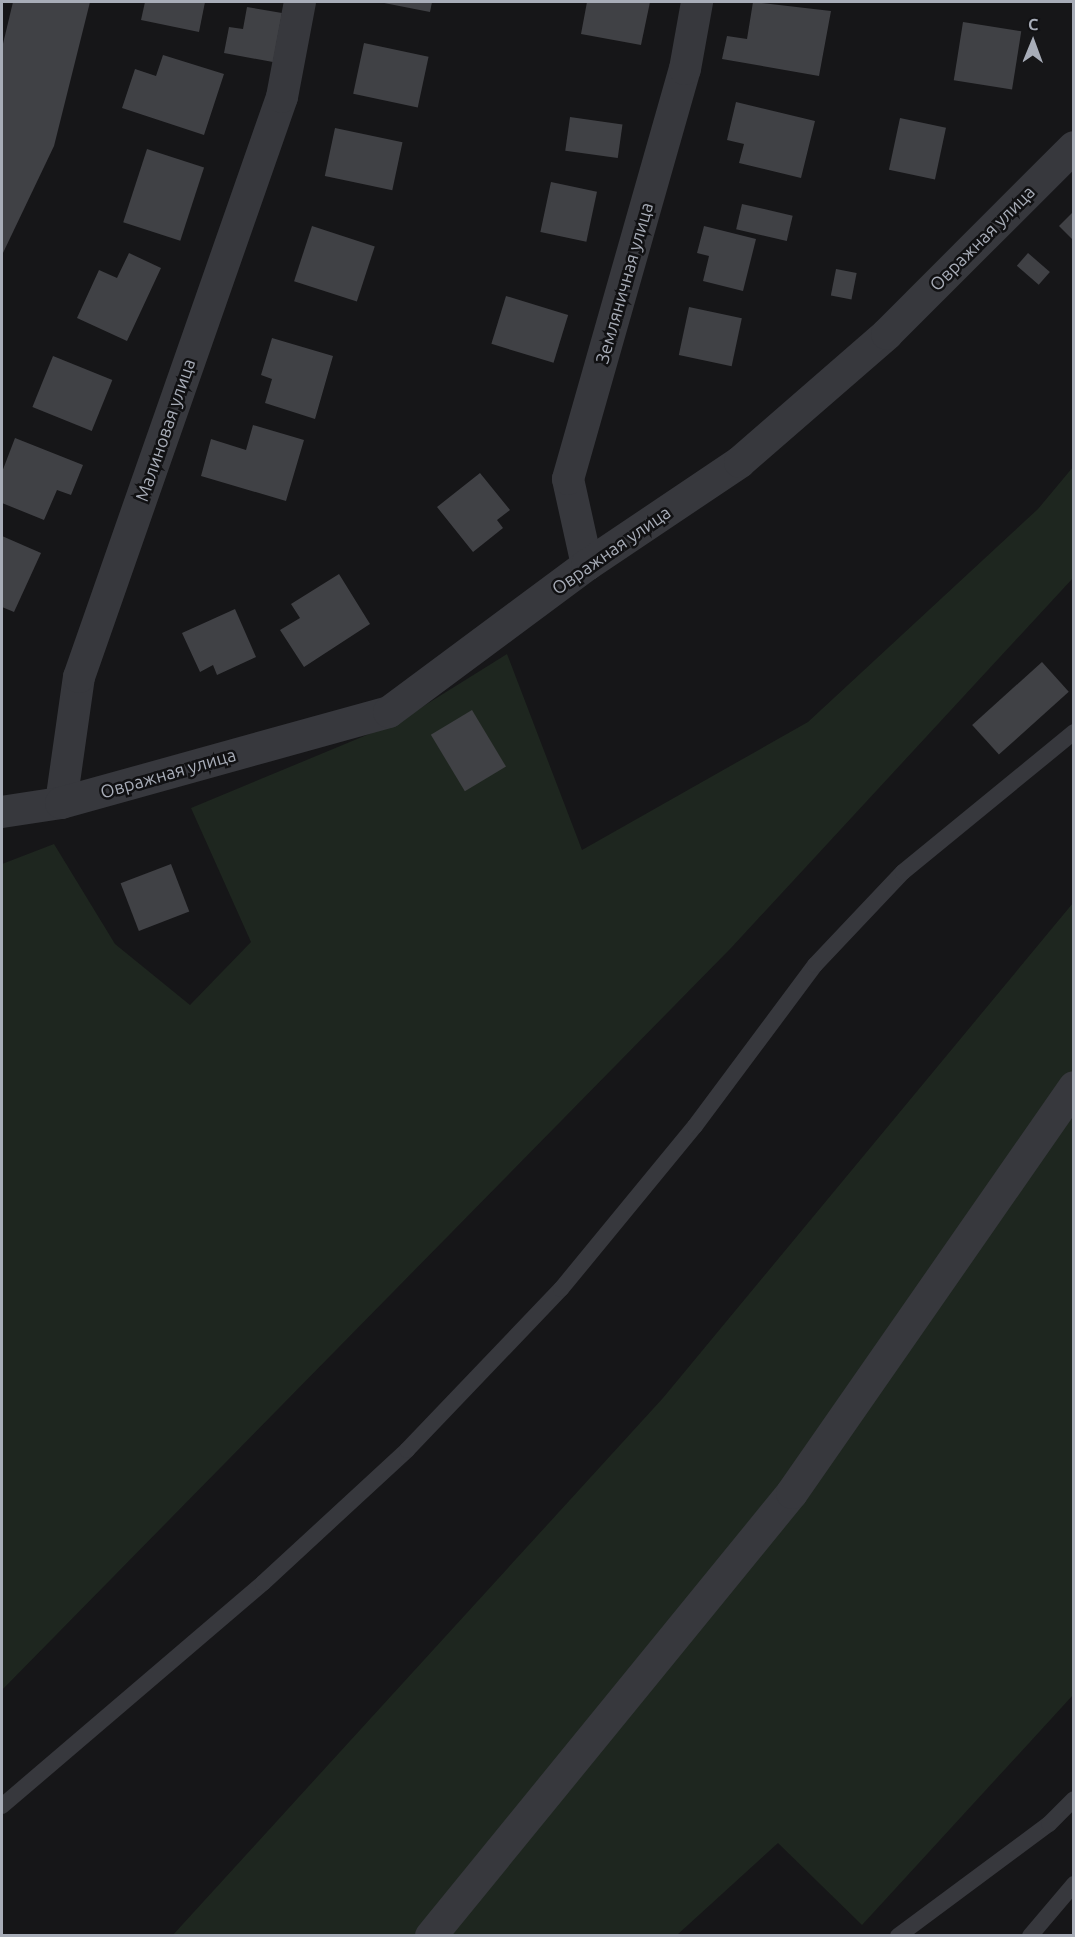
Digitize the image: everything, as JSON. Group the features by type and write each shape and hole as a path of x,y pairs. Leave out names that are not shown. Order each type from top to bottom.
{"street":[{"name":"Малиновая улица","path":"61,803 79,677 282,98 300,2"},
{"name":"Земляничная улица","path":"587,565 568,479 685,69 697,2"},
{"name":"Овражная улица","path":"61,803 389,712 587,565 740,462 887,334 1074,147"},
{"path":"2,812 61,803"},
{"path":"431,1935 792,1493 1074,1087"}],"lane":[{"path":"2,1806 263,1583 407,1450 561,1289 695,1126 815,965 903,872 1074,732"},
{"path":"898,1935 1049,1824 1074,1799"},
{"path":"1029,1935 1074,1884"}],"shaded area":[{"path":"1073,467 1073,578 731,948 2,1690 2,864 54,844 115,944 190,1005 251,942 191,808 398,722 507,654 582,850 808,722 1038,509"},
{"path":"1073,903 1073,1695 862,1925 778,1843 677,1935 172,1936 663,1398"}],"building":[{"path":"13,2 90,2 54,146 2,255 2,48"},
{"path":"145,2 205,2 199,32 141,20"},
{"path":"379,2 432,2 430,12"},
{"path":"587,2 650,2 641,45 581,34"},
{"path":"753,2 831,11 819,76 722,59 727,36 747,39"},
{"path":"247,7 282,13 273,62 224,53 229,27 243,29"},
{"path":"963,22 1021,31 1012,90 954,80"},
{"path":"364,43 429,57 418,108 353,94"},
{"path":"163,55 224,74 204,135 122,108 135,69 156,76"},
{"path":"736,102 815,121 801,178 739,163 744,144 727,140"},
{"path":"570,117 622,124 618,158 565,151"},
{"path":"900,118 946,128 935,180 889,170"},
{"path":"335,128 402,142 392,190 325,176"},
{"path":"147,149 204,168 180,241 123,222"},
{"path":"551,182 597,192 586,242 540,232"},
{"path":"742,204 793,216 787,241 736,229"},
{"path":"1074,211 1074,241 1059,226"},
{"path":"312,226 375,246 357,302 294,281"},
{"path":"704,226 756,239 743,291 703,281 709,256 697,253"},
{"path":"129,253 161,268 127,341 77,318 99,270 117,278"},
{"path":"1028,253 1050,272 1039,285 1017,266"},
{"path":"836,269 857,273 851,300 831,296"},
{"path":"506,296 568,315 554,363 491,344"},
{"path":"689,307 742,318 732,366 679,355"},
{"path":"272,338 333,356 315,419 265,403 272,379 261,375"},
{"path":"53,356 112,380 92,431 32,407"},
{"path":"253,425 304,440 286,501 201,476 211,439 246,450"},
{"path":"15,438 83,465 71,495 57,490 44,520 2,503 2,472"},
{"path":"480,473 510,510 497,520 503,528 473,552 437,507"},
{"path":"2,536 41,553 14,612 2,607"},
{"path":"339,574 370,624 304,667 280,630 300,618 291,604"},
{"path":"235,609 256,657 217,675 213,665 200,672 182,633"},
{"path":"1042,662 1069,692 999,755 972,725"},
{"path":"472,710 506,767 465,791 431,735"},
{"path":"171,864 189,912 139,931 121,883"}]}
